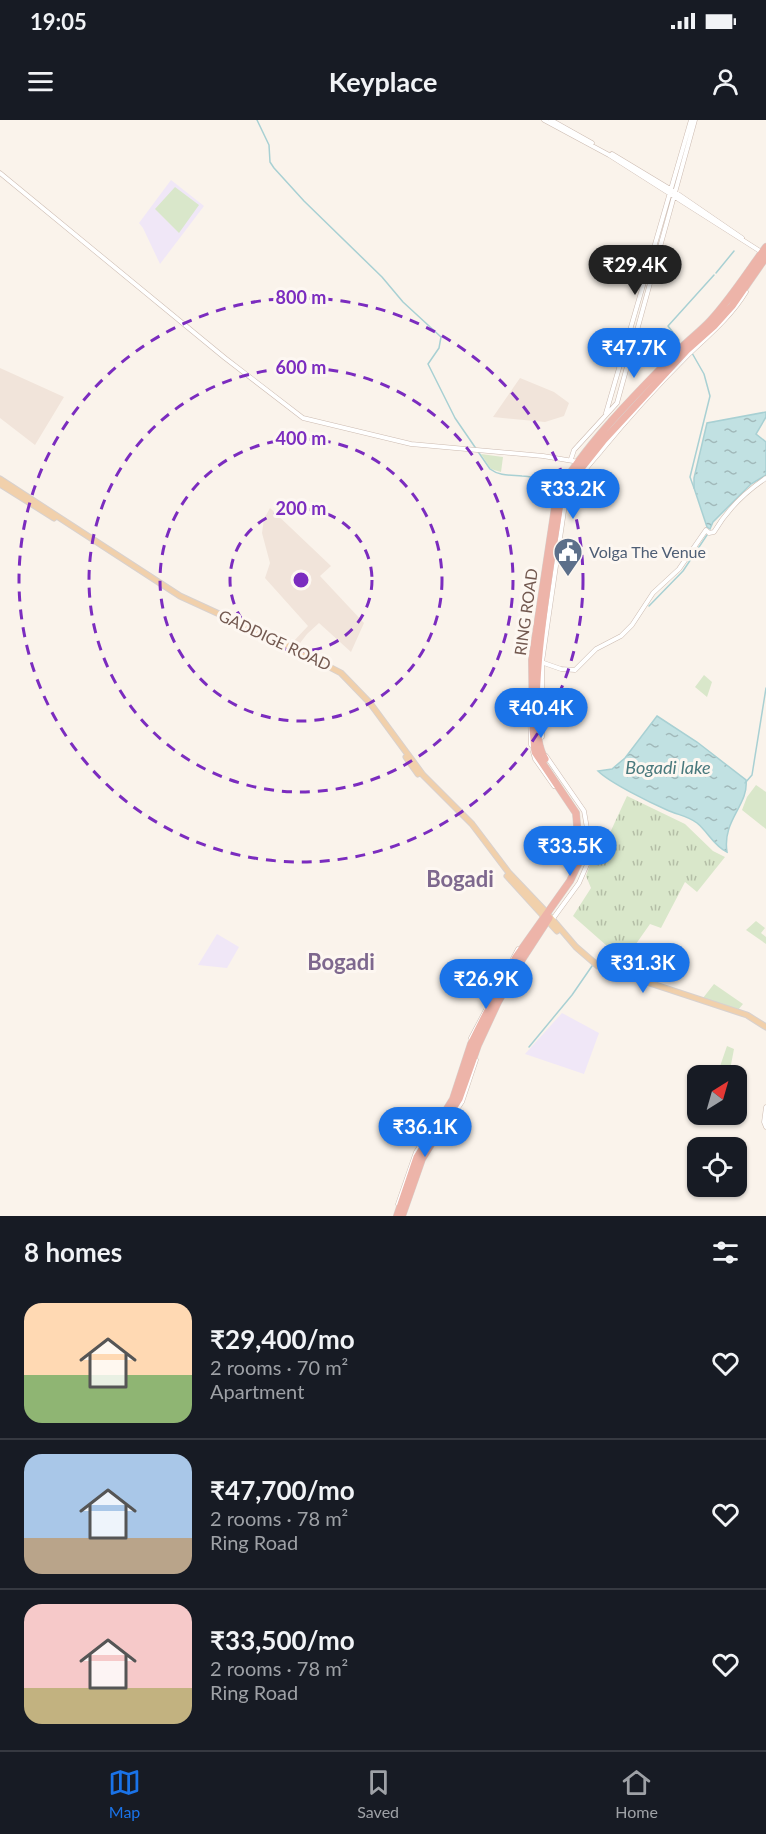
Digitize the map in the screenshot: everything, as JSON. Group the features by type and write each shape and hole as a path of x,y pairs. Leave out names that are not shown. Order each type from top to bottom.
{"highway":[{"name":"RING ROAD","path":"547,917 576,882 584,854 580,812 573,798 539,750 537,724 540,661 560,503 578,461 732,306 764,251"},
{"name":"RING ROAD","path":"395,1216 417,1157 452,1102 471,1044 523,952 578,868 580,851 576,813 535,752 531,728 532,660 557,494 578,461 688,340 727,302 764,251"},
{"name":"RING ROAD","path":"404,1216 422,1159 459,1099 478,1045 510,984 523,952"}],"main road":[{"name":"GADDIGE ROAD","path":"0,481 177,598 300,655 344,679 383,724 421,777 469,826 503,871 589,962 603,970 736,1014 766,1029"}],"street":[{"path":"544,120 669,190"},
{"path":"551,120 647,174 751,247 764,251"},
{"path":"0,173 225,358 303,418 411,444 578,461 574,450 617,403 674,194 691,120"},
{"path":"606,414 669,190 695,120"},
{"path":"766,261 732,311 617,431 573,486 565,504 540,661 561,669 575,670 596,649 621,636 632,625 653,594 679,569 706,530 714,532 729,510 766,478"},
{"path":"627,339 634,340"},
{"path":"766,1107 764,1122 766,1127"}],"shaded area":[{"path":"171,180 204,206 160,264 139,223"},
{"path":"0,368 64,397 35,445 0,418"},
{"path":"520,378 554,392 569,403 564,416 545,422 493,417"},
{"path":"270,508 331,566 320,576 364,623 351,652 319,623 297,647 291,644 308,626 265,578 270,563 262,533 264,519"},
{"path":"217,934 239,947 227,968 198,965"},
{"path":"562,1013 599,1033 584,1074 525,1054"}],"green space":[{"path":"175,187 199,205 179,233 155,209"},
{"path":"481,454 503,457 501,472 491,469"},
{"path":"704,675 712,682 707,697 695,687"},
{"path":"756,785 766,792 766,829 742,810 747,797"},
{"path":"627,796 685,824 713,851 725,857 697,892 685,882 661,928 650,924 624,961 573,916 591,888 586,876 591,862 596,863"},
{"path":"756,921 765,928 761,933 766,937 766,944 746,930"},
{"path":"644,958 657,963 650,974 639,971"},
{"path":"714,984 743,1004 738,1010 703,998"},
{"path":"727,1046 734,1049 731,1065 720,1065"}],"water":[{"path":"766,412 766,417 756,434 766,442 766,475 751,484 713,522 710,529 707,527 694,488 694,478 707,423"},
{"name":"Bogadi lake","path":"657,716 697,742 746,780 744,797 728,831 727,852 694,821 641,798 598,771 612,769 625,758"}],"waterway":[{"path":"257,120 269,145 270,162 274,168 304,201 382,277 403,302 441,337 439,348 428,364 455,418 490,469 501,474 526,476 555,485"},
{"path":"716,273 734,251"},
{"path":"679,340 668,326 714,275"},
{"path":"692,353 704,374 710,396 690,477 694,488"},
{"path":"649,606 683,571 707,535"},
{"path":"745,783 752,775 766,688"},
{"path":"529,1047 572,995 592,966"}],"place":[{"name":"Volga The Venue","path":"568,578"}],"district":[{"name":"Bogadi","path":"460,879"},
{"name":"Bogadi","path":"341,962"}]}
